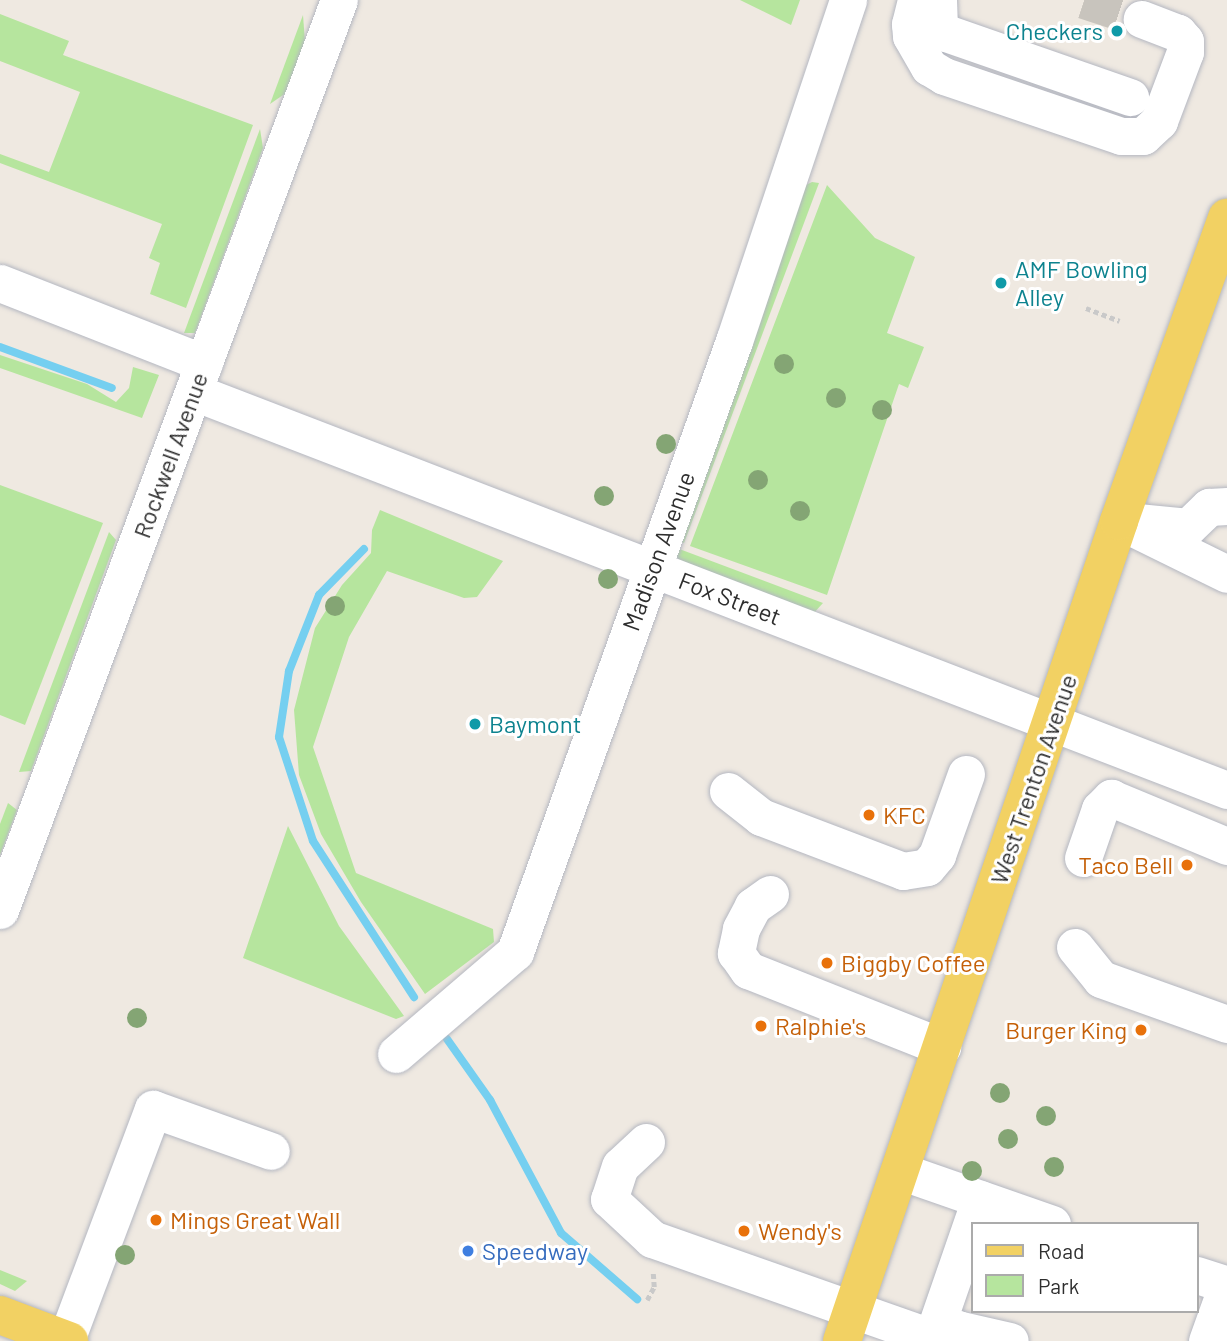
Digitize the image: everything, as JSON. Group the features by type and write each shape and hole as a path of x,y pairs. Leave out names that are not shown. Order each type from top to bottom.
{"main road":[{"name":"West Trenton Avenue","path":"847,1326 1119,521 1227,218"},
{"path":"0,1315 68,1340"}],"street":[{"name":"Rockwell Avenue","path":"0,910 339,0"},
{"name":"Madison Avenue","path":"396,1054 515,952 734,341 848,0"},
{"path":"916,0 910,24 911,36 929,67 944,76 1121,136 1143,135 1159,121 1185,52 1185,41 1178,33 1142,19"},
{"path":"938,0 939,26 946,33 1130,97"},
{"name":"Fox Street","path":"0,283 199,377 652,568 1227,790"},
{"path":"1119,521 1188,527 1209,507 1227,506"},
{"path":"1119,521 1227,575"},
{"path":"728,791 761,817 903,871 927,866 937,855 966,774"},
{"path":"1083,858 1100,809 1111,798 1227,846"},
{"path":"770,894 753,906 741,929 736,953 748,970 942,1047"},
{"path":"1075,947 1101,979 1227,1024"},
{"path":"68,1340 153,1109 271,1151"},
{"path":"646,1142 620,1166 609,1199 652,1239 847,1326 936,1340 957,1329 1010,1341"},
{"path":"900,1171 1039,1221"},
{"path":"973,1222 980,1199"},
{"path":"936,1340 972,1225"},
{"path":"1199,1276 1227,1285 1207,1341"},
{"path":"1188,1341 1194,1313"}],"path":[{"path":"1086,308 1121,321"}],"green space":[{"path":"740,0 800,0 791,25"},
{"path":"0,14 69,41 63,55 253,125 186,308 150,294 160,263 149,258 162,224 0,163 0,154 49,172 80,92 0,61"},
{"path":"303,15 305,42 286,93 270,104"},
{"path":"260,129 263,148 195,333 184,333"},
{"path":"812,182 819,183 684,543 677,540 804,186"},
{"path":"827,185 875,238 915,257 887,333 924,347 908,388 899,384 827,595 690,546"},
{"path":"0,355 87,384 116,402 129,388 133,367 159,375 142,418 0,368"},
{"path":"0,485 103,523 25,725 0,715"},
{"path":"380,510 503,561 477,597 464,598 387,571 349,637 313,747 356,873 493,929 494,942 425,994 361,902 321,834 299,775 294,710 315,628 342,585 371,553 372,530"},
{"path":"109,532 116,540 31,771 19,772"},
{"path":"674,547 823,603 812,615 679,564"},
{"path":"8,803 17,810 0,855 0,824"},
{"path":"288,826 339,926 404,1016 396,1019 243,958"},
{"path":"0,1270 27,1281 15,1291 0,1284"}],"waterway":[{"path":"0,347 112,388"},
{"path":"364,549 319,595 289,671 279,737 313,841 414,997"},
{"path":"447,1039 490,1100 561,1233 637,1299"}],"tunnel":[{"path":"1084,0 1142,19"}],"place":[{"name":"Checkers","path":"1117,31"},
{"name":"AMF Bowling Alley","path":"1001,283"},
{"name":"Baymont","path":"475,724"},
{"name":"KFC","path":"869,815"},
{"name":"Taco Bell","path":"1187,865"},
{"name":"Biggby Coffee","path":"827,963"},
{"name":"Ralphie's","path":"761,1026"},
{"name":"Burger King","path":"1141,1030"},
{"name":"Mings Great Wall","path":"156,1220"},
{"name":"Wendy's","path":"744,1231"},
{"name":"Speedway","path":"468,1251"}]}
